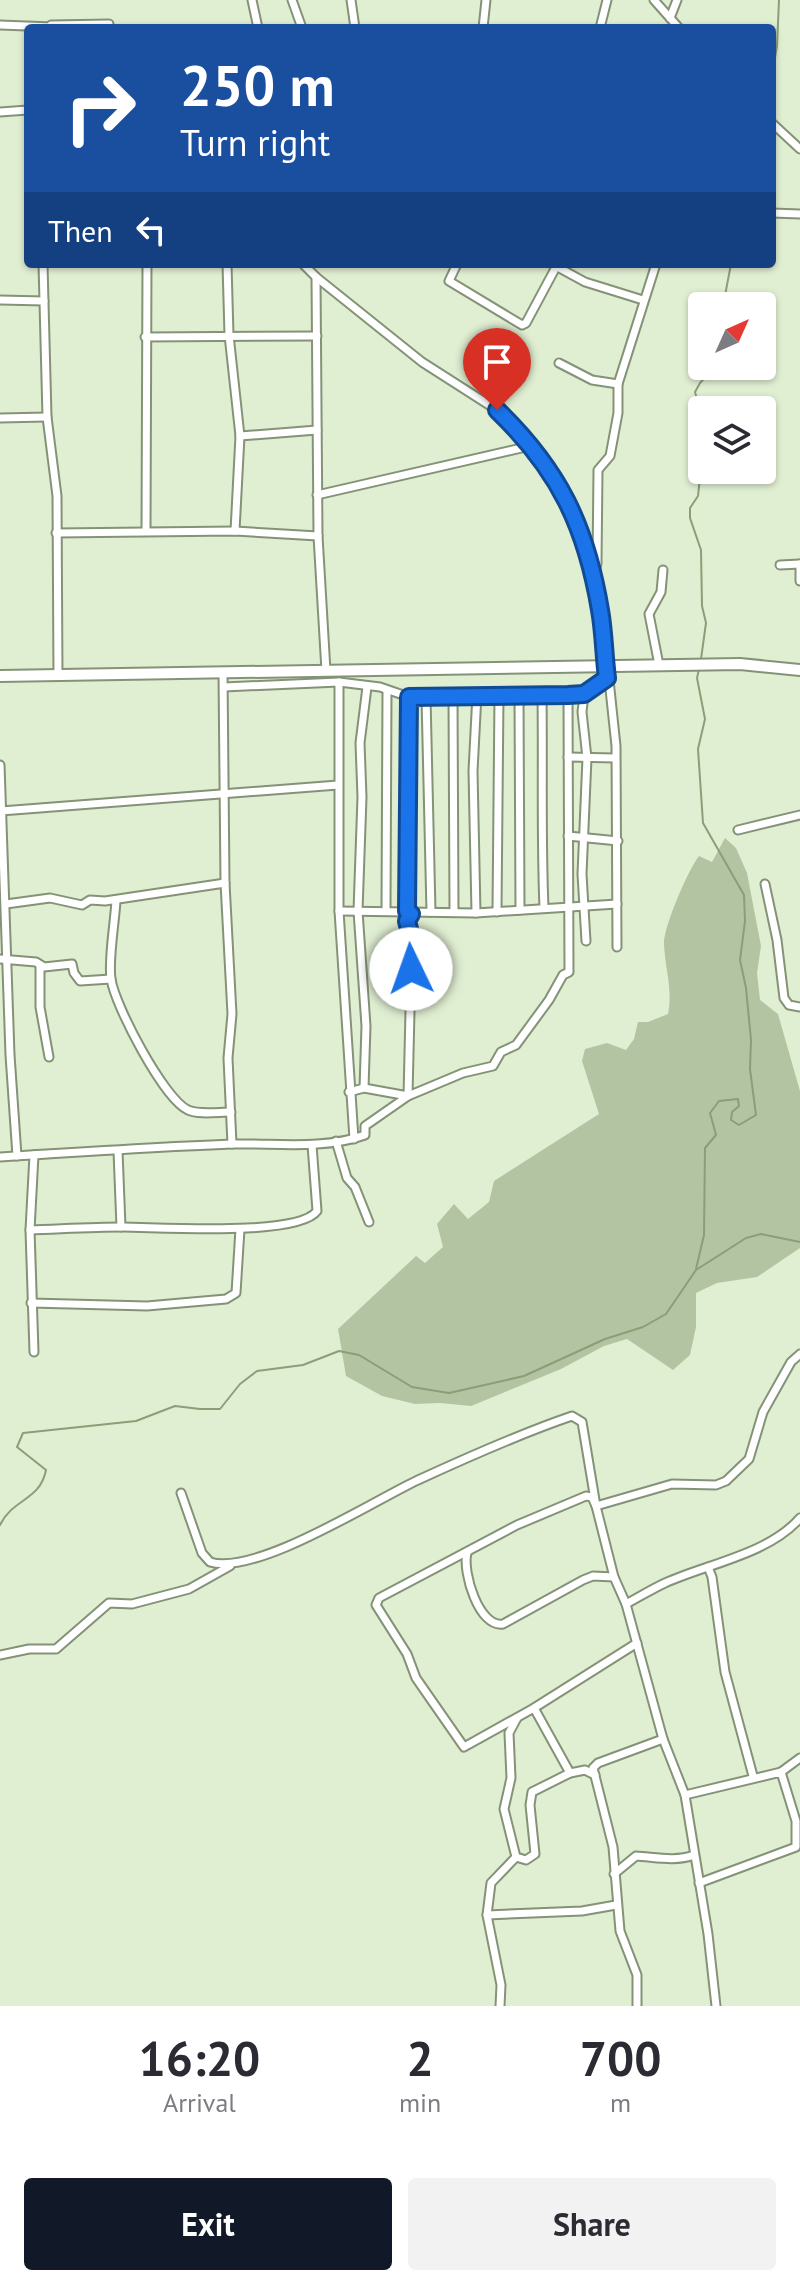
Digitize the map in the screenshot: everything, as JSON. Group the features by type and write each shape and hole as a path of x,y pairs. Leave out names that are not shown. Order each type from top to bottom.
{"main road":[{"path":"0,676 740,664 800,670"}],"street":[{"path":"252,0 257,24"},
{"path":"292,0 301,24"},
{"path":"351,0 354,24"},
{"path":"483,24 486,0"},
{"path":"601,24 607,0"},
{"path":"654,0 675,24"},
{"path":"670,18 677,0"},
{"path":"0,25 24,25"},
{"path":"0,112 24,110"},
{"path":"776,127 800,149"},
{"path":"776,213 800,214"},
{"path":"43,268 47,417 55,477 58,676"},
{"path":"146,531 147,268"},
{"path":"227,268 229,335 240,436 235,531"},
{"path":"307,268 433,370 497,410 530,446 568,499 587,548 600,607 616,746 617,947"},
{"path":"455,268 449,281 522,325 530,316 553,268"},
{"path":"559,268 585,282 643,300"},
{"path":"592,578 597,564 598,470 610,456 618,413 618,384 655,268"},
{"path":"316,277 318,536 326,671"},
{"path":"0,300 44,301"},
{"path":"145,337 317,336"},
{"path":"559,363 592,380 618,384"},
{"path":"0,418 47,417"},
{"path":"240,436 317,430"},
{"path":"317,495 530,446"},
{"path":"56,533 235,531 318,536"},
{"path":"780,565 800,564 800,581"},
{"path":"659,665 649,614 663,586 663,570"},
{"path":"223,673 225,883 232,1014 228,1052 232,1144"},
{"path":"224,687 339,682 380,687 409,697 568,695 584,694 607,678"},
{"path":"339,682 339,911 354,1139"},
{"path":"364,1088 366,1026 358,911 362,797 360,743 367,687"},
{"path":"386,909 387,691"},
{"path":"476,913 473,771 477,694"},
{"path":"584,694 582,712 587,758 582,874 586,941"},
{"path":"453,695 454,912"},
{"path":"497,912 499,695"},
{"path":"519,695 520,910"},
{"path":"542,695 544,908"},
{"path":"0,1157 232,1144 312,1145 354,1139 365,1135 365,1126 408,1096 463,1073 493,1066 501,1052 516,1045 563,975 569,972 568,695"},
{"path":"408,1096 411,969 411,937 407,921 411,914 407,911 409,697"},
{"path":"426,697 431,912"},
{"path":"568,757 615,758"},
{"path":"0,765 2,868 6,904 4,959 17,1156"},
{"path":"1,811 338,785"},
{"path":"738,830 800,815"},
{"path":"568,836 618,841"},
{"path":"6,904 50,898 82,905 90,900 116,900 225,883"},
{"path":"765,884 777,940 784,998 789,1005 800,1007"},
{"path":"116,900 111,979 121,1010 136,1040 186,1109 193,1112 231,1112"},
{"path":"339,911 386,909 476,913 617,904"},
{"path":"4,959 40,965 72,964 80,981 111,979"},
{"path":"40,965 40,1007 49,1057"},
{"path":"0,1055 10,1055"},
{"path":"349,1092 364,1088 408,1096"},
{"path":"336,1141 347,1178 355,1187 369,1222"},
{"path":"30,1230 121,1227 240,1229 312,1218 318,1203 312,1145"},
{"path":"118,1151 121,1227"},
{"path":"34,1155 30,1230 34,1352"},
{"path":"31,1303 147,1306 226,1299 236,1293 240,1229"},
{"path":"596,1506 672,1484 716,1485 726,1481 749,1459 763,1412 791,1362 800,1354"},
{"path":"0,1655 29,1649 56,1649 109,1603 141,1603 189,1589 232,1565 346,1520 419,1480 572,1416 582,1422 596,1506 614,1577 626,1604 663,1739 685,1795 716,2006"},
{"path":"181,1493 202,1553 210,1562 232,1565"},
{"path":"596,1506 592,1497 586,1496 537,1516 379,1598 376,1605 407,1654 416,1678 464,1747 534,1708 637,1643"},
{"path":"626,1604 666,1583 763,1544 800,1518"},
{"path":"467,1553 464,1564 470,1590 490,1623 496,1626 583,1580 593,1576 614,1577"},
{"path":"454,1559 464,1564"},
{"path":"708,1567 725,1672 753,1776"},
{"path":"534,1708 570,1773"},
{"path":"516,1857 504,1809 511,1778 509,1733 518,1716"},
{"path":"637,2006 637,1975 620,1931 610,1831 593,1768 598,1763 663,1739"},
{"path":"685,1795 742,1782 753,1776 781,1772 800,1758"},
{"path":"516,1857 526,1860 535,1854 530,1805 532,1792 570,1773 585,1770 595,1775"},
{"path":"699,1883 796,1847 796,1821 781,1772"},
{"path":"614,1874 636,1856 664,1859 694,1855"},
{"path":"500,2006 501,1985 487,1915 491,1883 516,1857"},
{"path":"487,1915 572,1912 616,1905"}],"green space":[{"path":"725,838 736,848 747,873 761,946 757,973 760,1000 778,1014 800,1091 800,1248 757,1277 717,1283 696,1293 696,1327 690,1355 673,1370 627,1339 604,1346 561,1369 471,1406 415,1404 382,1396 346,1376 338,1329 416,1256 425,1263 443,1247 437,1224 454,1204 468,1219 489,1202 494,1181 599,1114 582,1061 585,1049 607,1043 626,1050 634,1039 638,1022 648,1022 668,1014 669,987 664,944 668,925 694,863 699,856 712,862"}],"waterway":[{"path":"776,52 779,0"},
{"path":"726,292 730,268"},
{"path":"696,396 695,392 703,380"},
{"path":"699,484 698,496 690,508 690,518 701,550 702,606 706,623 701,659"},
{"path":"696,1269 704,1235 705,1148 716,1135 710,1113 719,1101 738,1099 739,1106 732,1112 731,1120 739,1125 756,1115 746,988 740,960 745,921 744,895 703,823 698,749 705,719 697,678 699,669"},
{"path":"0,1525 12,1509 38,1488 46,1470 17,1447 23,1433 136,1421 175,1406 220,1409 240,1384 257,1371 303,1365 339,1351 359,1355 412,1387 449,1393 524,1376 605,1339 643,1327 666,1314 696,1270 746,1238 761,1234 800,1242"}],"route":[{"path":"411,969 411,937 407,921 411,914 407,911 409,697 584,694 607,678 605,642 593,571 573,511 560,486 530,446 497,410"}]}
